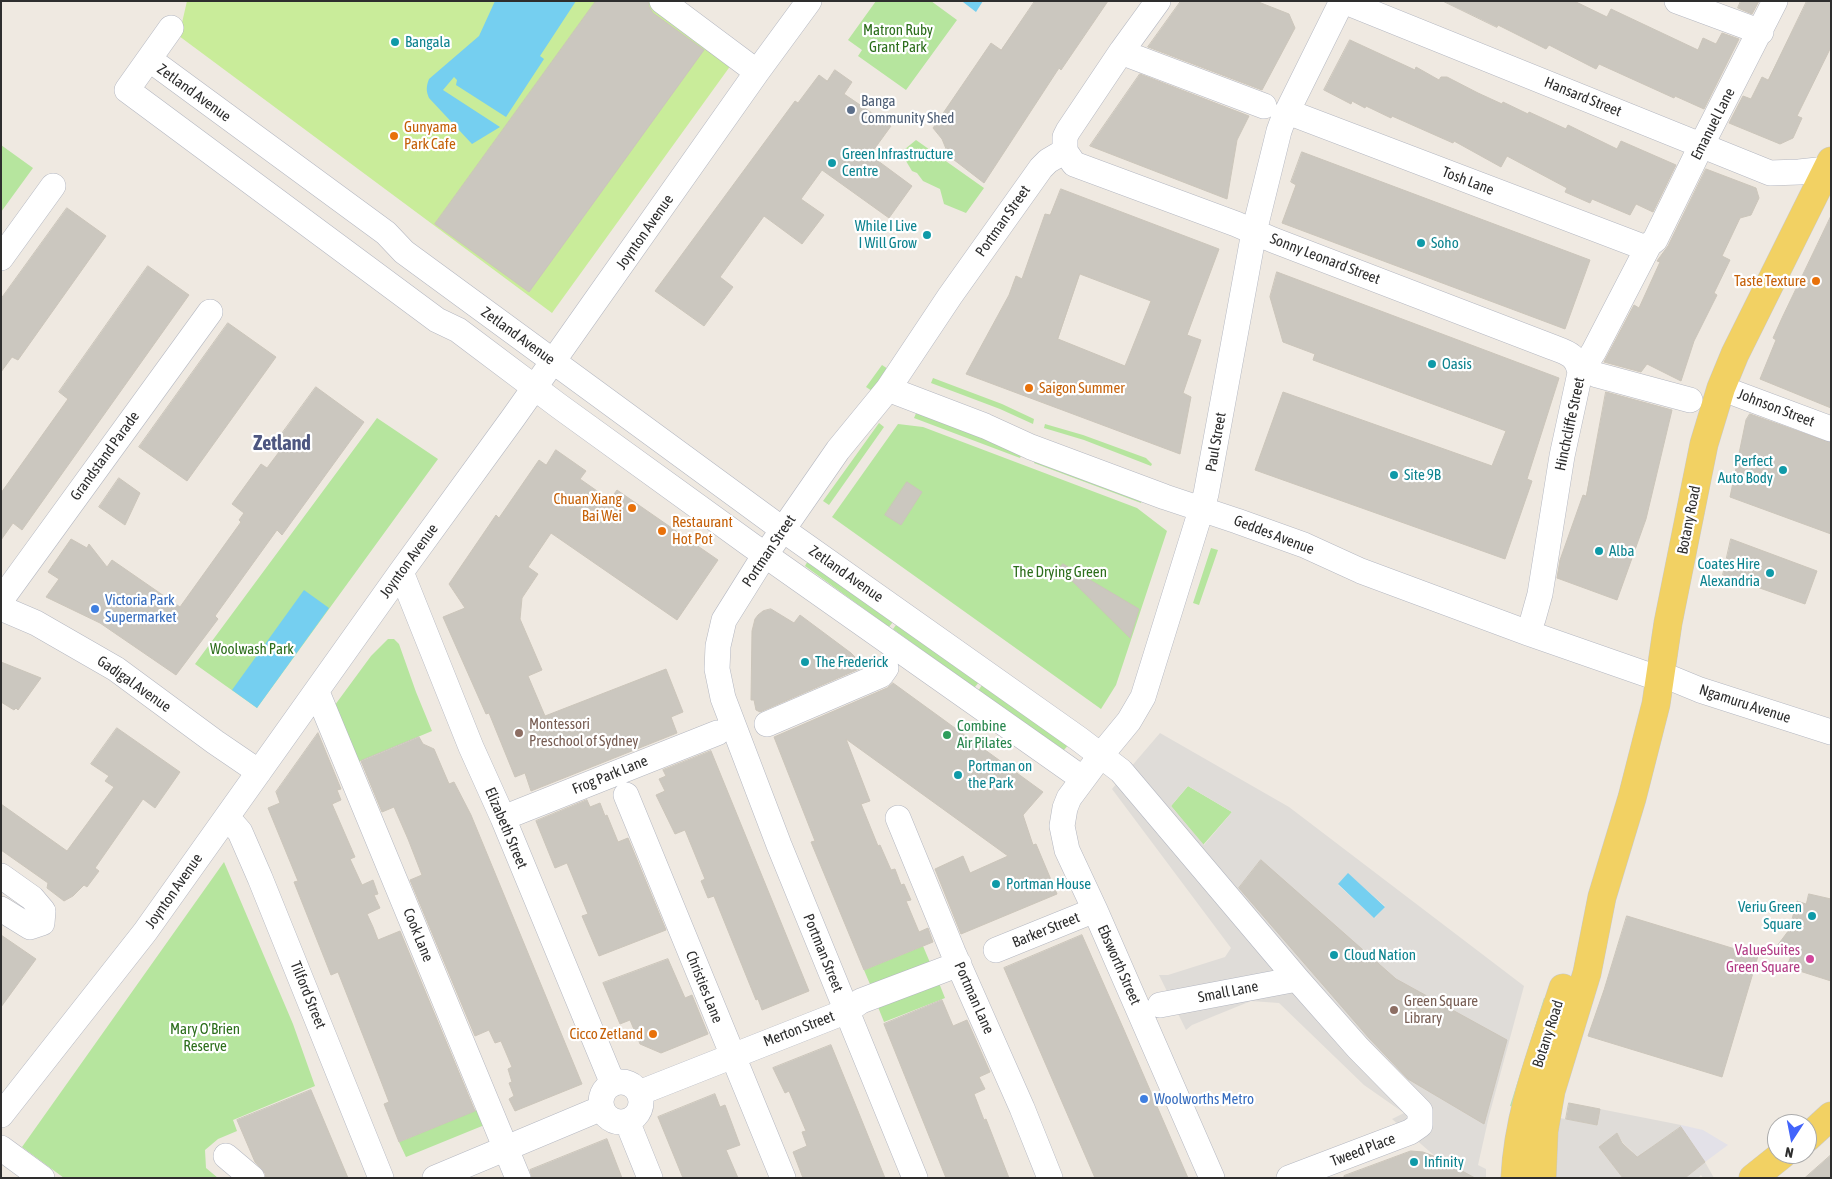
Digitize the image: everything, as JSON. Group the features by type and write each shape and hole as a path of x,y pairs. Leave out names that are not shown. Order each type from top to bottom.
{"main road":[{"name":"Botany Road","path":"1542,1178 1544,1132 1550,1098 1587,973 1602,897 1641,766 1656,704 1668,622 1704,444 1735,354 1829,165"},
{"name":"Botany Road","path":"1515,1178 1520,1127 1533,1080 1571,962 1602,897"},
{"path":"1817,1129 1831,1116"},
{"path":"1753,1178 1770,1164"},
{"path":"1777,1178 1787,1164"}],"street":[{"path":"662,1 757,72"},
{"name":"Joynton Avenue","path":"1,1115 145,932 809,1"},
{"path":"1064,151 1066,134 1158,1"},
{"name":"Paul Street","path":"1100,755 1130,721 1143,697 1204,502 1254,232 1279,131 1276,109 1343,1"},
{"name":"Hansard Street","path":"1343,1 1770,173 1799,172 1829,165"},
{"path":"1677,1 1761,32"},
{"name":"Emanuel Lane","path":"1649,245 1655,240 1775,1"},
{"path":"149,59 171,28"},
{"name":"Tosh Lane","path":"1121,52 1643,247 1649,245"},
{"name":"Zetland Avenue","path":"1083,779 765,555 458,330 438,320 127,90 149,59 386,233 404,252 782,529 1120,771 1358,1048 1418,1107 1421,1114 1420,1125 1408,1133"},
{"name":"Sonny Leonard Street","path":"1064,151 1071,161 1082,168 1236,224 1562,351 1576,360 1589,374"},
{"name":"Portman Street","path":"915,1178 778,845 723,698 717,669 718,646 724,620 782,529 838,450 892,383 945,303 1040,168 1064,151"},
{"path":"1,258 54,186"},
{"name":"Hinchcliffe Street","path":"1533,619 1540,594 1562,456 1589,374 1594,351 1649,245"},
{"name":"Grandstand Parade","path":"1,600 210,312"},
{"path":"1589,374 1690,400"},
{"name":"Geddes Avenue","path":"892,383 999,415 1082,450 1161,480 1204,502 1361,570 1484,616 1661,671"},
{"name":"Johnson Street","path":"1722,388 1831,429"},
{"name":"Geddes Avenue","path":"1204,502 1303,528 1352,551 1533,619 1661,671"},
{"name":"Elizabeth Street","path":"401,572 467,738 503,818 613,1084"},
{"name":"Gadigal Avenue","path":"1,608 36,623 116,669 214,742 259,772"},
{"path":"767,724 881,675 886,668"},
{"name":"Ngamuru Avenue","path":"1661,671 1700,690 1831,732"},
{"name":"Cook Lane","path":"317,692 518,1178"},
{"name":"Frog Park Lane","path":"503,818 717,733"},
{"name":"Ebsworth Street","path":"1100,755 1065,808 1062,826 1067,850 1212,1178"},
{"name":"Christies Lane","path":"626,795 783,1178"},
{"name":"Tilford Street","path":"227,816 240,832 260,878 381,1178"},
{"name":"Portman Lane","path":"898,818 1050,1178"},
{"path":"1,876 32,898 43,911 42,923 30,927 1,909"},
{"name":"Barker Street","path":"996,950 1095,910"},
{"name":"Merton Street","path":"639,1093 847,1010 861,1001 959,964"},
{"name":"Small Lane","path":"1160,1005 1297,979"},
{"path":"618,1082 630,1084 639,1093 640,1110 632,1119 615,1121 605,1114 602,1108 602,1097 608,1087 613,1084 618,1082"},
{"path":"435,1178 602,1108"},
{"path":"627,1121 650,1178"},
{"name":"Tweed Place","path":"1289,1178 1408,1133"},
{"path":"1,1148 42,1178"},
{"path":"226,1156 252,1178"}],"shaded area":[{"path":"1160,733 1289,807 1524,986 1489,1116 1478,1165 1486,1169 1486,1178 1468,1178 1464,1173 1436,1157 1392,1119 1404,1113 1364,1085 1279,1003 1251,1001 1192,1025 1186,1030 1159,975 1168,975 1225,957 1231,948 1112,789","holes":["1188,786 1232,812 1204,845 1171,806","1348,874 1385,906 1375,918 1338,885"]},
{"path":"1600,1109 1681,1125 1681,1127 1643,1153 1637,1163 1632,1151 1623,1143 1617,1133 1599,1147 1623,1178 1550,1178 1555,1117 1596,1125"},
{"path":"1681,1125 1703,1130 1728,1145 1705,1162"},
{"path":"1705,1162 1714,1178 1703,1178 1701,1175 1698,1178 1685,1178"}],"green space":[{"path":"187,1 680,1 744,47 552,313 179,36"},
{"name":"Matron Ruby Grant Park","path":"876,1 931,1 957,20 906,90 858,56 862,50 848,40"},
{"path":"916,140 984,188 966,213 944,204 940,189 923,181 917,173 912,171 906,161 905,149"},
{"path":"1,145 33,168 1,212"},
{"path":"882,365 888,369 872,391 866,387"},
{"path":"933,378 1002,404 1034,419 1033,424 1000,409 931,383"},
{"path":"917,411 1023,451 1020,458 914,418"},
{"name":"Woolwash Park","path":"377,418 438,459 257,708 195,664"},
{"path":"879,423 884,427 829,505 823,501"},
{"name":"The Drying Green","path":"898,424 923,427 1137,508 1167,531 1116,685 1101,709 832,517"},
{"path":"1045,424 1083,435 1146,458 1152,464 1151,466 1084,440 1044,428"},
{"path":"1036,456 1143,498 1141,503 1034,463"},
{"path":"1211,548 1218,550 1199,605 1193,603"},
{"path":"810,557 896,618 889,627 805,566"},
{"path":"899,621 981,680 974,688 893,629"},
{"path":"388,639 394,639 399,644 432,731 358,762 332,709 371,656"},
{"path":"984,682 1069,744 1064,750 978,691"},
{"path":"1188,786 1232,812 1203,845 1171,806"},
{"name":"Mary O'Brien Reserve","path":"224,862 293,1024 315,1086 233,1120 237,1131 218,1139 205,1150 206,1168 218,1178 64,1178 22,1147"},
{"path":"923,946 931,965 872,989 864,970"},
{"path":"937,978 945,998 884,1022 876,1002"},
{"path":"1544,998 1549,999 1514,1107 1510,1106"},
{"path":"481,1108 487,1124 406,1157 399,1142"}],"water":[{"path":"495,1 576,1 540,56 544,59 506,117 456,85 457,80 454,77 443,90 500,127 472,144 429,98 427,87 429,79 479,36"},
{"path":"963,1 983,1 976,12"},
{"path":"304,590 329,608 257,708 232,690"},
{"path":"1348,873 1385,907 1374,918 1338,884"}],"building":[{"path":"596,1 648,1 653,13 704,50 529,292 435,224"},
{"path":"1035,1 1108,1 1061,70 1059,68 984,183 949,156 942,139 933,128 991,43 1001,50"},
{"path":"1181,1 1256,1 1289,14 1295,28 1262,90 1148,47"},
{"path":"1443,1 1574,1 1607,17 1611,9 1698,50 1703,38 1716,44 1722,33 1739,39 1704,109 1675,96 1674,98 1599,64 1596,69 1549,45 1546,49"},
{"path":"1741,1 1759,1 1752,14 1738,8"},
{"path":"1807,1 1831,1 1831,47 1797,116 1802,118 1793,138 1780,144 1729,123 1743,96 1751,99 1762,77 1768,80"},
{"path":"1350,40 1415,70 1416,67 1439,80 1441,77 1447,77 1502,104 1503,102 1528,114 1529,112 1566,129 1568,125 1617,149 1621,141 1676,165 1653,212 1636,204 1630,215 1592,199 1590,203 1565,192 1567,188 1507,156 1501,167 1454,141 1453,143 1366,106 1365,108 1352,101 1351,104 1324,90"},
{"path":"835,70 852,82 844,94 891,126 870,155 912,186 889,218 822,170 801,199 824,215 802,244 764,216 720,277 733,287 704,326 655,291 795,101 798,103 819,75 827,81"},
{"path":"1140,74 1249,116 1237,140 1227,199 1090,146"},
{"name":"Soho","path":"1302,152 1590,260 1565,329 1282,223 1296,185 1291,182"},
{"path":"1706,169 1756,188 1759,198 1751,215 1740,218 1722,256 1730,260 1714,293 1717,295 1694,341 1681,381 1647,364 1641,372 1604,362 1634,305 1639,308 1660,262 1657,261 1668,246"},
{"path":"1061,189 1219,249 1187,335 1201,340 1183,393 1191,397 1180,454 966,374 1009,295 1016,276 1022,279 1045,214 1050,215","holes":["1080,274 1151,301 1125,366 1058,339"]},
{"path":"67,208 106,236 18,360 12,357 1,372 1,299"},
{"path":"1831,216 1831,408 1760,379 1776,340 1773,338"},
{"path":"148,266 189,295 22,530 13,523 1,540 1,493 68,399 59,392"},
{"path":"1277,272 1559,378 1527,479 1532,481 1505,559 1255,470 1283,392 1492,466 1506,431 1313,360 1315,354 1283,342 1270,297"},
{"path":"228,323 276,357 187,481 139,447"},
{"path":"316,387 364,422 282,535 277,530 215,616 218,619 176,675 100,623 46,597 59,579 48,572 71,539 87,548 89,544 107,567 112,560 180,607 241,522 239,520 244,513 232,504 261,464 267,468 288,440 281,435"},
{"path":"1606,392 1672,410 1646,519 1617,600 1557,578 1560,560 1583,495 1586,496"},
{"name":"Perfect Auto Body","path":"1750,414 1831,443 1831,534 1730,497 1746,420"},
{"path":"556,450 586,471 580,479 610,500 617,490 718,560 677,620 551,533 528,567 538,574 522,598 520,619 542,670 528,676 545,716 666,669 683,712 671,717 677,733 531,791 525,773 515,777 489,713 486,714 443,617 465,608 449,584 496,515 499,518 539,460 546,465"},
{"path":"119,478 140,493 125,525 99,507"},
{"path":"907,482 922,492 901,525 885,515"},
{"name":"Coates Hire Alexandria","path":"1731,539 1817,571 1805,604 1723,575"},
{"path":"1063,564 1139,609 1130,638 1059,568"},
{"name":"The Frederick","path":"771,609 794,623 800,615 851,653 857,659 859,669 760,712 756,710 754,700 751,700 752,631 758,615 763,611"},
{"path":"1,662 41,678 18,710 16,708 14,710 1,702"},
{"path":"893,683 1043,792 1023,815 1033,845 1036,844 1057,894 961,934 935,869 963,856 970,873 1008,856 846,739 870,801 861,804 878,846 880,845 891,870 895,869 901,885 904,884 911,900 906,901 919,932 928,928 933,942 864,970 811,842 815,841 774,737 887,688"},
{"path":"117,728 180,772 155,808 143,799 95,868 99,871 87,887 84,885 73,896 64,901 47,888 48,883 1,850 1,804 67,851 114,787 105,781 109,776 91,764"},
{"path":"318,733 341,789 337,790 341,800 332,804 355,857 350,859 362,885 373,880 378,894 374,895 380,908 367,914 378,940 400,931 475,1111 399,1142 384,1104 389,1102 379,1076 338,972 331,975 294,882 298,881 268,808 280,803 276,792"},
{"path":"419,737 423,744 434,749 449,784 454,782 471,815 582,1084 515,1111 509,1099 514,1096 509,1083 512,1082 508,1069 512,1067 501,1041 495,1043 489,1030 475,1036 410,880 422,875 408,839 394,807 382,812 361,761"},
{"path":"711,751 809,991 762,1010 758,999 756,1000 714,896 708,898 701,881 705,879 685,830 675,834 656,795 665,791 659,779 666,776 663,770"},
{"path":"587,800 590,807 600,803 618,842 628,838 666,930 599,956 582,916 588,914 567,863 555,868 536,821"},
{"name":"Green Square Library","path":"1261,860 1396,979 1507,1040 1484,1124 1408,1079 1369,1038 1239,888"},
{"path":"1809,894 1831,899 1831,981 1787,967 1793,950 1777,946 1789,930 1797,901 1806,904"},
{"path":"1627,916 1758,956 1722,1077 1588,1036"},
{"path":"1,935 36,959 1,1007"},
{"path":"1082,935 1188,1178 1095,1178 1004,968"},
{"path":"668,959 685,998 692,995 708,1034 661,1053 640,1044 630,1020 620,1024 603,983"},
{"path":"942,1000 953,1026 967,1020 990,1072 979,1077 985,1089 974,1094 1009,1178 946,1178 884,1024"},
{"path":"831,1045 885,1178 803,1178 793,1152 807,1146 802,1132 806,1131 789,1091 785,1093 773,1068"},
{"path":"311,1090 348,1178 266,1178 265,1173 255,1162 237,1120"},
{"path":"715,1094 720,1107 725,1105 740,1145 726,1150 738,1178 683,1178 658,1117"},
{"path":"1569,1103 1600,1109 1597,1125 1566,1119"},
{"path":"1681,1127 1705,1162 1685,1178 1623,1178 1599,1147 1617,1133 1622,1143 1637,1157"},
{"path":"607,1139 622,1178 532,1178 530,1170"},
{"name":"Infinity","path":"1411,1151 1423,1152 1436,1157 1475,1178 1344,1178 1344,1176"},
{"path":"1831,1155 1831,1178 1805,1178"}],"place":[{"name":"Bangala","path":"395,42"},
{"name":"Banga Community Shed","path":"851,110"},
{"name":"Gunyama Park Cafe","path":"394,136"},
{"name":"Green Infrastructure Centre","path":"832,163"},
{"name":"While I Live I Will Grow","path":"927,235"},
{"name":"Soho","path":"1421,243"},
{"name":"Taste Texture","path":"1816,281"},
{"name":"Oasis","path":"1432,364"},
{"name":"Saigon Summer","path":"1029,388"},
{"name":"Perfect Auto Body","path":"1783,470"},
{"name":"Site 9B","path":"1394,475"},
{"name":"Chuan Xiang Bai Wei","path":"632,508"},
{"name":"Restaurant Hot Pot","path":"662,531"},
{"name":"Alba","path":"1599,551"},
{"name":"Coates Hire Alexandria","path":"1770,573"},
{"name":"Victoria Park Supermarket","path":"95,609"},
{"name":"The Frederick","path":"805,662"},
{"name":"Montessori Preschool of Sydney","path":"519,733"},
{"name":"Combine Air Pilates","path":"947,735"},
{"name":"Portman on the Park","path":"958,775"},
{"name":"Portman House","path":"996,884"},
{"name":"Veriu Green Square","path":"1812,916"},
{"name":"Cloud Nation","path":"1334,955"},
{"name":"ValueSuites Green Square","path":"1810,959"},
{"name":"Green Square Library","path":"1394,1010"},
{"name":"Cicco Zetland","path":"653,1034"},
{"name":"Woolworths Metro","path":"1144,1099"},
{"name":"Infinity","path":"1414,1162"}],"district":[{"name":"Zetland","path":"282,444"}]}
